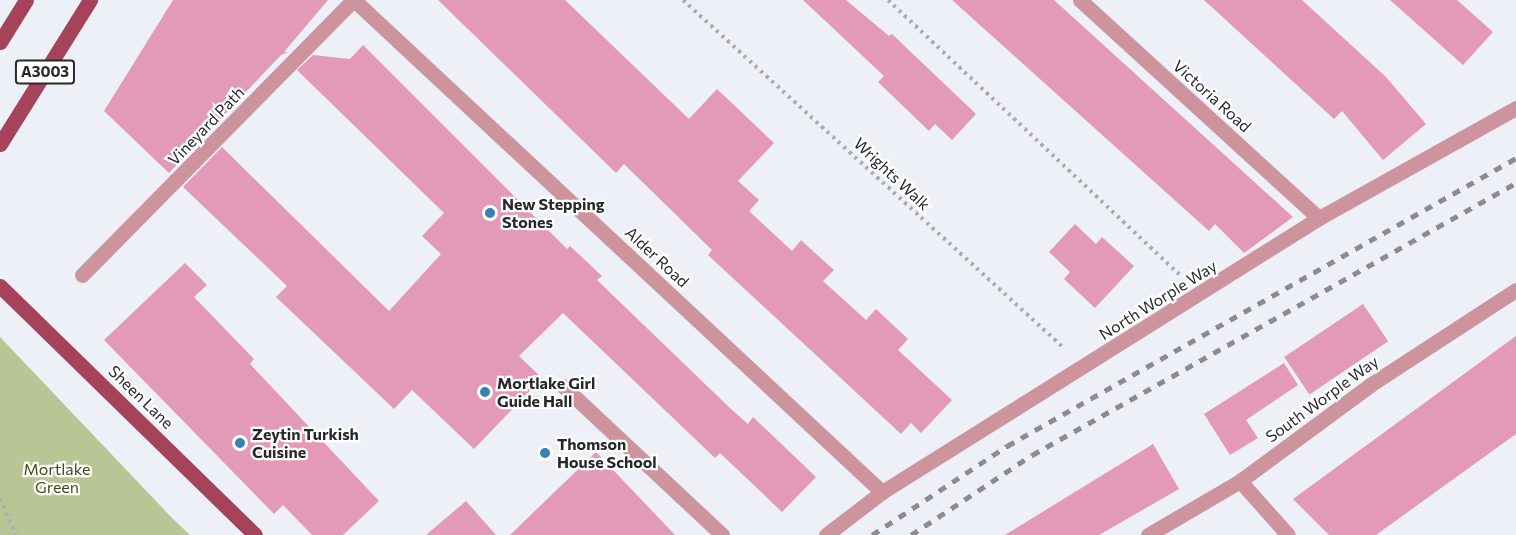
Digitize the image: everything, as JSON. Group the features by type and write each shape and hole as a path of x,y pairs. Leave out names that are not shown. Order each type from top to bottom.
{"main road":[{"name":"A3003","path":"0,42 26,0"},
{"name":"A3003","path":"0,144 90,0"},
{"name":"Sheen Lane","path":"0,286 255,535"}],"street":[{"name":"Vineyard Path","path":"82,275 354,0"},
{"name":"Alder Road","path":"354,0 882,492"},
{"name":"Victoria Road","path":"1080,0 1320,218"},
{"name":"North Worple Way","path":"826,535 882,492 1201,295 1320,218 1516,108"},
{"name":"South Worple Way","path":"1148,535 1240,481 1370,385 1516,290"},
{"path":"563,386 722,535"},
{"path":"1240,481 1288,535"}],"path":[{"name":"Wrights Walk","path":"683,0 1076,360 1082,369"},
{"path":"888,0 1201,295"},
{"path":"0,499 16,535"}],"green space":[{"name":"Mortlake Green","path":"0,337 173,519 190,535 0,535"}],"building":[{"path":"173,0 328,0 284,52 288,52 281,55 169,173 104,111"},
{"path":"438,0 565,0 689,119 717,89 774,143 738,181 759,200 749,211 792,251 801,240 834,270 823,281 866,320 876,309 908,339 898,350 952,400 921,433 911,423 901,434 708,255 712,250 624,164 616,173"},
{"path":"803,0 846,0 889,36 892,34 976,114 952,140 935,124 929,131 878,82 884,76"},
{"path":"952,0 1054,0 1293,217 1244,253 1215,224 1209,231"},
{"path":"1204,0 1302,0 1386,77 1426,124 1383,160 1342,111 1334,119"},
{"path":"1390,0 1457,0 1493,32 1463,65"},
{"path":"363,45 567,249 570,246 602,276 597,280 731,409 748,424 753,417 816,477 782,512 720,453 715,458 563,313 519,356 542,378 474,449 412,390 394,409 276,297 287,286 183,187 222,147 389,311 441,254 422,236 444,213 297,70 313,55 350,59"},
{"path":"1075,224 1096,244 1102,237 1134,266 1095,308 1064,279 1070,272 1049,252"},
{"path":"185,263 207,285 194,297 254,359 250,364 379,501 343,535 312,535 283,505 274,514 104,340"},
{"path":"1363,304 1388,341 1309,394 1284,357"},
{"path":"1516,336 1516,434 1376,535 1329,535 1293,499"},
{"path":"1284,363 1298,385 1246,420 1258,438 1230,455 1204,414"},
{"path":"1153,444 1179,489 1099,535 1005,535"},
{"path":"596,452 675,535 510,535"},
{"path":"466,501 496,535 426,535"}],"railway":[{"path":"872,535 1007,446 1516,158"},
{"path":"911,535 1032,455 1516,183"}],"place":[{"name":"New Stepping Stones","path":"490,213"},
{"name":"Mortlake Girl Guide Hall","path":"485,392"},
{"name":"Zeytin Turkish Cuisine","path":"240,443"},
{"name":"Thomson House School","path":"545,453"}]}
